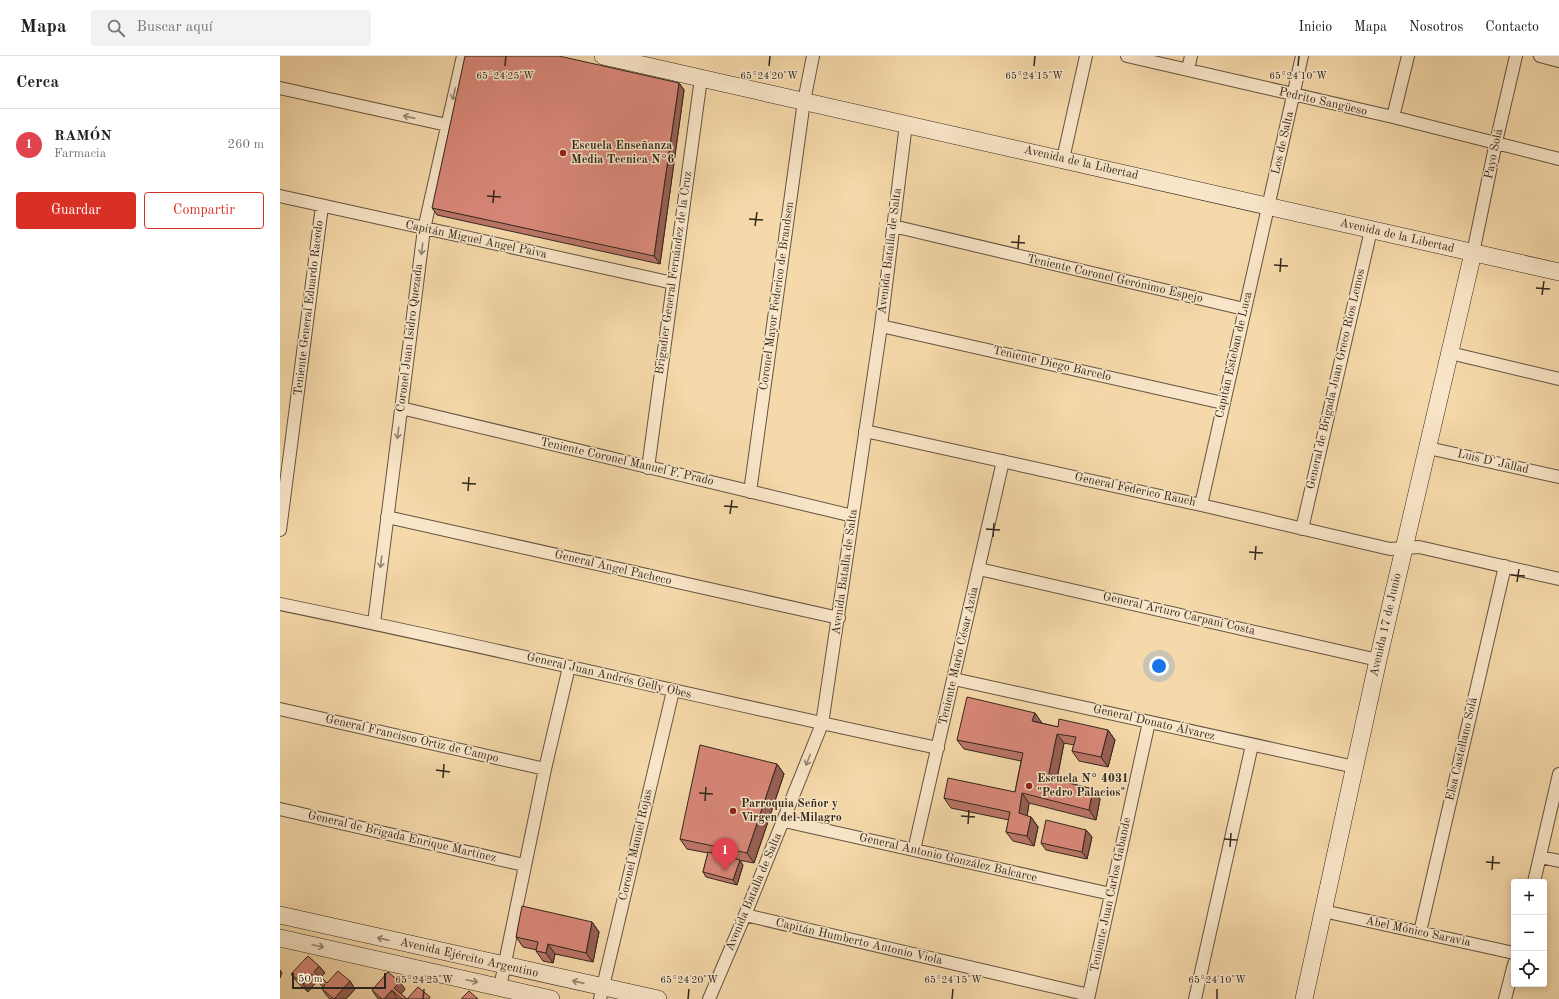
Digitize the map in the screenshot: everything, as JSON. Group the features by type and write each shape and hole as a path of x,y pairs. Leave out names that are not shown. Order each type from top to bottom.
{"main road":[{"name":"Avenida de la Libertad","path":"603,56 1559,272"},
{"name":"Avenida 17 de Junio","path":"1304,999 1378,660 1473,253"},
{"name":"Avenida Ejército Argentino","path":"280,915 504,966 601,993 658,999"},
{"name":"Avenida Ejército Argentino","path":"280,938 551,999"}],"street":[{"name":"Coronel Juan Isidro Quezada","path":"374,624 424,229 463,56"},
{"name":"Coronel Mayor Federico de Brandsen","path":"750,492 804,101 813,56"},
{"path":"1063,159 1086,56"},
{"name":"Pedrito Sangüeso","path":"1128,56 1393,117 1559,158"},
{"path":"1188,69 1191,56"},
{"name":"Los de Salta","path":"1268,206 1302,56"},
{"path":"1393,117 1408,56"},
{"name":"Payo Solá","path":"1473,253 1496,142 1516,56"},
{"path":"1540,56 1559,61"},
{"name":"Brigadier General Fernández de la Cruz","path":"648,468 701,78"},
{"path":"280,88 447,125"},
{"name":"Avenida Batalla de Salta","path":"709,999 784,821 822,724 839,618 881,326 906,124"},
{"name":"Capitán Miguel Ángel Paiva","path":"280,196 673,283"},
{"name":"Teniente General Eduardo Racedo","path":"280,530 322,206"},
{"name":"Capitán Esteban de Luca","path":"1201,505 1268,206"},
{"name":"Teniente Coronel Gerónimo Espejo","path":"893,226 1244,309"},
{"name":"General de Brigada Juan Greco Ríos Lemos","path":"1302,529 1371,230"},
{"name":"Teniente Diego Barcelo","path":"881,326 1223,403"},
{"path":"1450,353 1559,379"},
{"name":"Teniente Coronel Manuel F. Prado","path":"401,408 853,516"},
{"name":"General Federico Rauch","path":"865,431 1201,505 1390,549 1419,547 1559,579"},
{"name":"Luis D' Jallad","path":"1428,448 1559,477"},
{"name":"Teniente Mario César Azúa","path":"914,850 1003,461"},
{"name":"General Ángel Pacheco","path":"387,517 839,618"},
{"name":"Elsa Castellano Solá","path":"1420,932 1505,566"},
{"name":"General Arturo Carpani Costa","path":"979,569 1378,660"},
{"name":"General Juan Andrés Gelly Obes","path":"280,604 822,724 938,748"},
{"path":"500,987 524,865 569,667"},
{"name":"General Donato Álvarez","path":"954,678 1355,767"},
{"name":"Coronel Manuel Rojas","path":"601,993 673,691"},
{"name":"General Francisco Ortiz de Campo","path":"280,709 545,769"},
{"name":"Teniente Juan Carlos Gabande","path":"1089,997 1149,722"},
{"path":"1195,999 1252,745"},
{"path":"1535,879 1559,774"},
{"name":"General de Brigada Enrique Martínez","path":"280,809 524,865"},
{"name":"General Antonio González Balcarce","path":"784,821 1112,894"},
{"path":"1540,856 1559,861"},
{"name":"Abel Mónico Saravia","path":"1323,911 1511,952"},
{"name":"Capitán Humberto Antonio Viola","path":"745,915 1089,997"},
{"path":"1506,999 1511,977"}],"building":[{"name":"Escuela Enseñanza Media Tecnica N°6","path":"465,56 559,56 679,83 654,256 432,208"},
{"path":"967,697 1035,713 1032,721 1058,727 1059,719 1108,730 1101,757 1072,751 1076,737 1057,734 1048,778 1093,789 1089,810 1022,793 1019,813 1031,817 1027,836 1006,832 1010,812 944,798 948,778 1015,792 1023,753 957,740"},
{"name":"Parroquia Señor y Virgen del Milagro","path":"700,745 777,764 747,853 680,839"},
{"path":"1046,820 1086,830 1082,852 1041,843"},
{"path":"708,852 740,860 733,880 703,872"},
{"path":"522,906 592,922 586,953 548,944 546,953 536,951 538,942 516,937"},
{"path":"308,956 319,966 314,972 327,983 338,971 350,981 334,999 322,989 325,985 312,974 303,984 291,974"},
{"path":"388,972 400,982 394,988 407,999 402,999 392,990 384,999 382,999 372,990"},
{"path":"418,987 430,997 429,999 407,999"},
{"path":"469,991 478,999 461,999"}],"place":[{"name":"Escuela Enseñanza Media Tecnica N°6","path":"563,153"},
{"name":"Escuela N° 4031 \"Pedro Palacios\"","path":"1029,786"},
{"name":"Parroquia Señor y Virgen del Milagro","path":"733,811"},
{"name":"RAMÓN","path":"725,871"}]}
